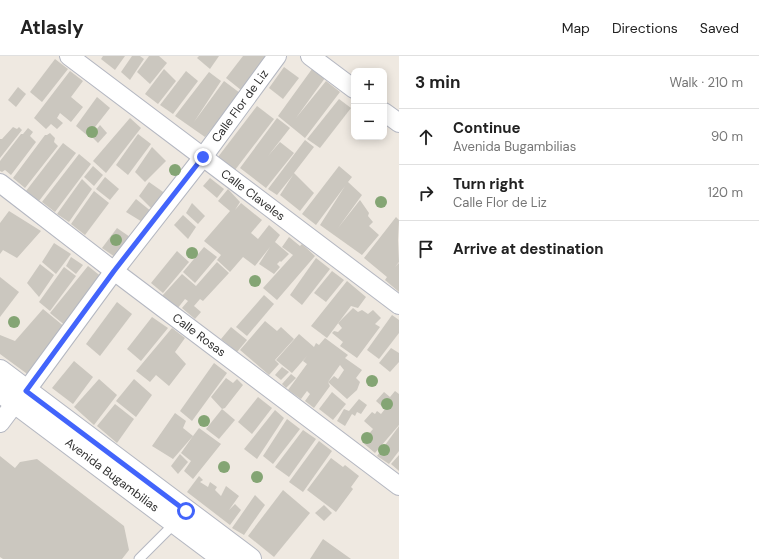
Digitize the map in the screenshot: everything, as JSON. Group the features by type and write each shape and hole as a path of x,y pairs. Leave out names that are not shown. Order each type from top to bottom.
{"main road":[{"name":"Avenida Bugambilias","path":"0,371 14,395 181,517 250,559"},
{"name":"Avenida Bugambilias","path":"181,517 220,558"}],"street":[{"name":"Calle Claveles","path":"68,56 399,305"},
{"name":"Calle Flor de Liz","path":"0,423 14,395 203,157 277,56"},
{"path":"310,56 351,87"},
{"path":"387,114 399,123"},
{"name":"Calle Rosas","path":"0,183 399,486"}],"lane":[{"path":"139,559 181,517"}],"building":[{"path":"103,56 125,56 115,70 101,59"},
{"path":"132,56 140,56 144,59 130,80 121,72"},
{"path":"149,56 159,56 167,63 150,84 137,72"},
{"path":"199,56 219,56 210,69 197,58"},
{"path":"243,56 268,56 241,90 226,78"},
{"path":"55,59 68,69 42,102 30,92"},
{"path":"284,67 299,78 283,99 269,88"},
{"path":"164,69 176,81 158,104 145,94"},
{"path":"312,69 325,78 296,118 326,81 340,92 305,138 278,116"},
{"path":"70,71 83,81 71,97 83,107 71,122 60,113 57,118 63,123 57,129 51,124 46,129 34,118"},
{"path":"186,71 198,81 173,114 160,105"},
{"path":"209,72 221,81 194,122 224,81 240,93 205,137 175,116"},
{"path":"18,87 26,94 16,107 8,100"},
{"path":"97,97 110,108 88,136 76,126"},
{"path":"339,99 351,108 320,148 307,139"},
{"path":"257,106 274,119 235,170 218,157"},
{"path":"130,118 141,128 106,173 93,161"},
{"path":"277,118 290,128 268,156 280,142 294,153 266,188 240,168"},
{"path":"100,125 107,133 98,143 91,136"},
{"path":"13,127 17,129 19,127 22,130 0,158 0,139 2,139"},
{"path":"28,128 33,132 30,136 36,142 11,175 5,170 2,172 0,171 0,161 21,134 23,134"},
{"path":"50,133 55,138 54,142 58,146 25,188 13,178 45,135"},
{"path":"138,134 151,144 128,175 116,165"},
{"path":"305,140 314,147 294,173 314,193 300,211 280,195 293,175 277,195 268,189"},
{"path":"63,143 76,153 39,201 26,191"},
{"path":"152,147 166,161 145,182 135,172"},
{"path":"79,154 91,164 55,212 42,202"},
{"path":"93,166 103,175 94,186 84,177"},
{"path":"339,166 352,177 348,182 362,195 338,228 360,200 369,213 368,216 373,222 369,226 379,235 362,255 320,225 345,186 316,225 302,214"},
{"path":"105,177 119,189 110,200 96,189"},
{"path":"210,178 224,189 217,198 203,186"},
{"path":"82,179 92,189 69,222 57,214"},
{"path":"149,182 166,194 153,210 139,196"},
{"path":"228,189 240,202 235,210 241,203 262,220 251,233 258,239 269,225 280,235 275,242 289,254 277,264 280,267 274,274 259,264 270,247 255,266 243,257 230,272 217,260 221,255 204,241 230,211 218,201"},
{"path":"94,191 109,203 85,235 71,224"},
{"path":"136,199 152,212 144,223 126,212"},
{"path":"192,203 205,216 198,224 186,213"},
{"path":"9,211 41,231 17,258 3,250 0,254 0,223"},
{"path":"183,215 196,227 188,239 174,225"},
{"path":"396,217 399,220 399,262 395,267 399,263 399,292 385,280 387,277 364,258"},
{"path":"117,228 130,237 118,259 102,248"},
{"path":"289,237 300,246 302,244 315,256 277,300 263,288 293,255 282,247"},
{"path":"54,243 71,254 56,274 42,262"},
{"path":"204,247 217,257 195,283 183,272"},
{"path":"177,251 189,262 163,293 151,283"},
{"path":"71,257 83,265 76,274 66,266"},
{"path":"316,258 330,269 302,305 290,295"},
{"path":"217,262 229,273 203,301 200,299 194,306 201,312 195,319 182,308 188,301 185,299 177,309 162,296 182,274 196,286"},
{"path":"40,264 54,275 39,297 27,283"},
{"path":"88,266 103,278 67,327 50,313"},
{"path":"64,267 76,276 50,311 39,302"},
{"path":"332,271 344,280 326,302 314,293"},
{"path":"0,277 19,292 0,317"},
{"path":"347,281 366,297 358,308 351,306 327,338 311,326"},
{"path":"264,295 274,304 247,336 236,327"},
{"path":"117,302 132,314 100,356 86,344"},
{"path":"353,308 358,312 362,310 368,314 373,310 381,318 375,324 380,327 357,358 340,346 343,342 332,333 334,331 338,332 342,328 338,323"},
{"path":"43,309 66,328 30,376 0,354 0,335 15,341"},
{"path":"392,315 399,320 399,333 379,359 367,350"},
{"path":"152,317 168,328 141,361 127,349"},
{"path":"265,321 277,331 281,327 294,339 275,360 279,364 269,375 240,350"},
{"path":"231,327 247,340 237,352 221,339"},
{"path":"172,328 185,338 175,352 186,364 169,386 156,375 150,382 136,371"},
{"path":"299,334 314,347 316,343 319,345 325,338 348,355 345,358 362,370 356,378 360,382 357,390 347,399 328,382 330,386 314,408 305,401 310,394 307,391 301,399 288,390 307,364 303,361 307,356 292,373 276,360","holes":["340,365 344,370 338,379 334,376 328,382"]},
{"path":"391,348 399,353 399,362 390,372 379,363"},
{"path":"74,361 93,377 73,404 52,388"},
{"path":"214,363 227,373 192,421 180,411"},
{"path":"282,367 289,372 281,380 275,375"},
{"path":"291,374 296,378 286,388 282,384"},
{"path":"226,378 233,383 237,379 243,385 225,408 222,409 211,397"},
{"path":"99,379 117,395 94,425 74,407"},
{"path":"134,379 152,395 136,417 116,401"},
{"path":"395,391 399,394 399,425 375,453 362,442 373,429 364,421 372,412 375,414 377,411 381,414 385,409 376,401 384,392 390,397"},
{"path":"332,392 346,404 333,420 319,409"},
{"path":"258,397 272,408 252,434 238,422"},
{"path":"359,399 367,405 361,414 357,412 355,416 352,414 345,426 337,421 344,409 349,411"},
{"path":"115,404 134,419 117,443 97,426"},
{"path":"222,409 235,420 219,439 206,429"},
{"path":"275,410 284,418 257,459 244,449"},
{"path":"175,413 186,421 183,428 193,436 173,459 152,446"},
{"path":"287,419 300,429 273,464 263,456"},
{"path":"399,426 399,451 389,464 377,456"},
{"path":"199,428 221,444 193,479 184,471 191,461 181,453"},
{"path":"303,430 316,439 289,477 275,467"},
{"path":"319,441 332,451 303,492 289,482"},
{"path":"180,454 188,462 178,474 171,466"},
{"path":"399,455 399,471 391,464"},
{"path":"0,456 15,468 20,462 37,459 124,526 129,550 122,559 3,559 0,557"},
{"path":"331,458 343,467 345,465 359,476 351,487 353,489 336,512 307,490"},
{"path":"199,476 203,480 200,482 208,487 210,482 217,487 215,490 221,496 226,486 239,496 229,510 235,504 241,510 230,525 187,492"},
{"path":"283,490 310,513 274,557 248,536"},
{"path":"255,495 265,505 244,535 232,528"},
{"path":"324,505 332,513 324,521 315,513"},
{"path":"323,539 351,559 310,559"}],"route":[{"path":"186,511 26,391 114,271 203,157"}]}
